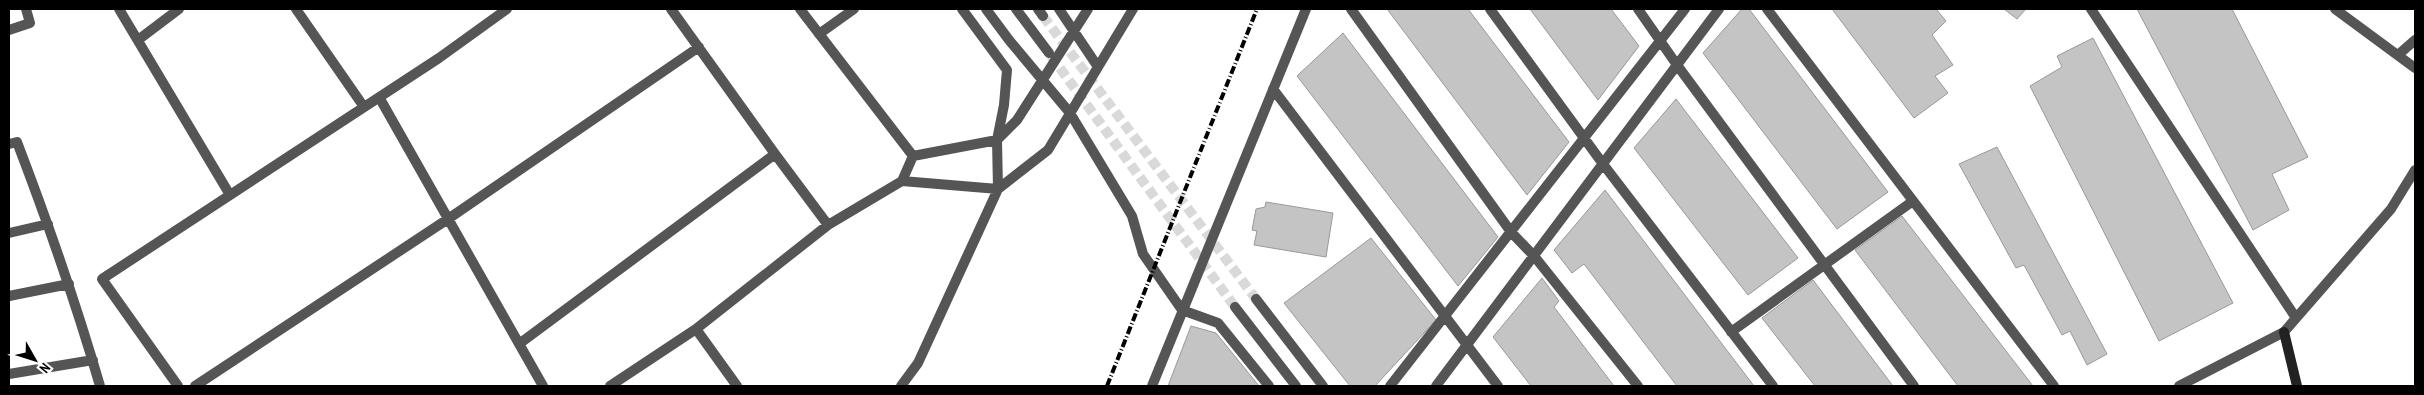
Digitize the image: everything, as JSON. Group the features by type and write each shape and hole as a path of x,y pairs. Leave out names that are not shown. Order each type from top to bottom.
{"main road":[{"path":"2284,332 2297,386"}],"street":[{"path":"9,30 30,23 26,9"},
{"path":"119,9 230,195"},
{"path":"138,40 179,9"},
{"path":"296,9 364,107"},
{"path":"178,386 102,279 439,58 507,9"},
{"path":"671,9 828,225"},
{"path":"800,9 913,156"},
{"path":"819,34 854,9"},
{"path":"901,386 918,363 998,189 997,140 1004,105 1007,70 962,9"},
{"path":"986,9 1042,81 1070,113 1132,216 1143,254 1182,310 1218,323 1269,386"},
{"path":"1016,9 1049,53"},
{"path":"1059,9 1098,67"},
{"path":"913,156 997,140 1017,120 1088,9"},
{"path":"610,386 696,330 828,225 902,181 998,189 1048,150 1133,9"},
{"path":"1152,386 1306,9"},
{"path":"1351,9 1511,232 1534,256 1638,386"},
{"path":"1490,9 1603,164 1773,386"},
{"path":"1638,9 1677,65 1914,386"},
{"path":"1390,386 1685,9"},
{"path":"1436,386 1719,9"},
{"path":"1767,9 2054,386"},
{"path":"2091,9 2296,318"},
{"path":"2335,9 2415,68"},
{"path":"2398,55 2415,40"},
{"path":"195,386 448,219 699,47"},
{"path":"1273,89 1498,386"},
{"path":"379,98 543,386"},
{"path":"9,144 17,142 48,224 69,284 100,386"},
{"path":"519,344 775,154"},
{"path":"902,181 913,156"},
{"path":"2179,386 2284,332 2391,209 2415,170"},
{"path":"1731,332 1913,201"},
{"path":"9,233 48,224"},
{"path":"9,296 69,284"},
{"path":"1256,299 1323,386"},
{"path":"1235,307 1296,386"},
{"path":"696,330 737,386"},
{"path":"9,374 93,360"}],"building":[{"path":"1387,9 1468,9 1569,142 1527,195"},
{"path":"1530,9 1611,9 1639,46 1598,100"},
{"path":"1742,9 1749,9 1888,192 1837,229 1703,53"},
{"path":"1832,9 1936,9 1946,21 1932,35 1953,65 1935,76 1948,93 1914,118"},
{"path":"2004,9 2026,9 2017,19"},
{"path":"2137,9 2232,9 2308,157 2272,174 2289,210 2253,230"},
{"path":"1343,33 1498,237 1458,286 1297,76"},
{"path":"2093,38 2233,303 2159,341 2030,86 2062,67 2057,56"},
{"path":"1676,99 1798,258 1748,295 1634,148"},
{"path":"1997,147 2107,354 2087,365 2070,331 2062,335 2024,265 2016,268 1959,164"},
{"path":"1605,190 1754,386 1677,386 1584,264 1572,273 1554,250"},
{"path":"1266,202 1333,213 1326,257 1254,245 1257,231 1252,230 1256,209 1265,207"},
{"path":"1902,216 2033,386 1958,386 1855,250"},
{"path":"1371,238 1436,320 1375,386 1350,386 1284,303"},
{"path":"1542,278 1559,301 1554,307 1614,386 1531,386 1493,337"},
{"path":"1813,280 1893,386 1815,386 1762,318"},
{"path":"1191,326 1216,333 1259,386 1168,386"}],"tunnel":[{"path":"1043,16 1256,299"},
{"path":"1051,56 1235,307"}],"railway":[{"path":"1107,386 1257,9"}]}
